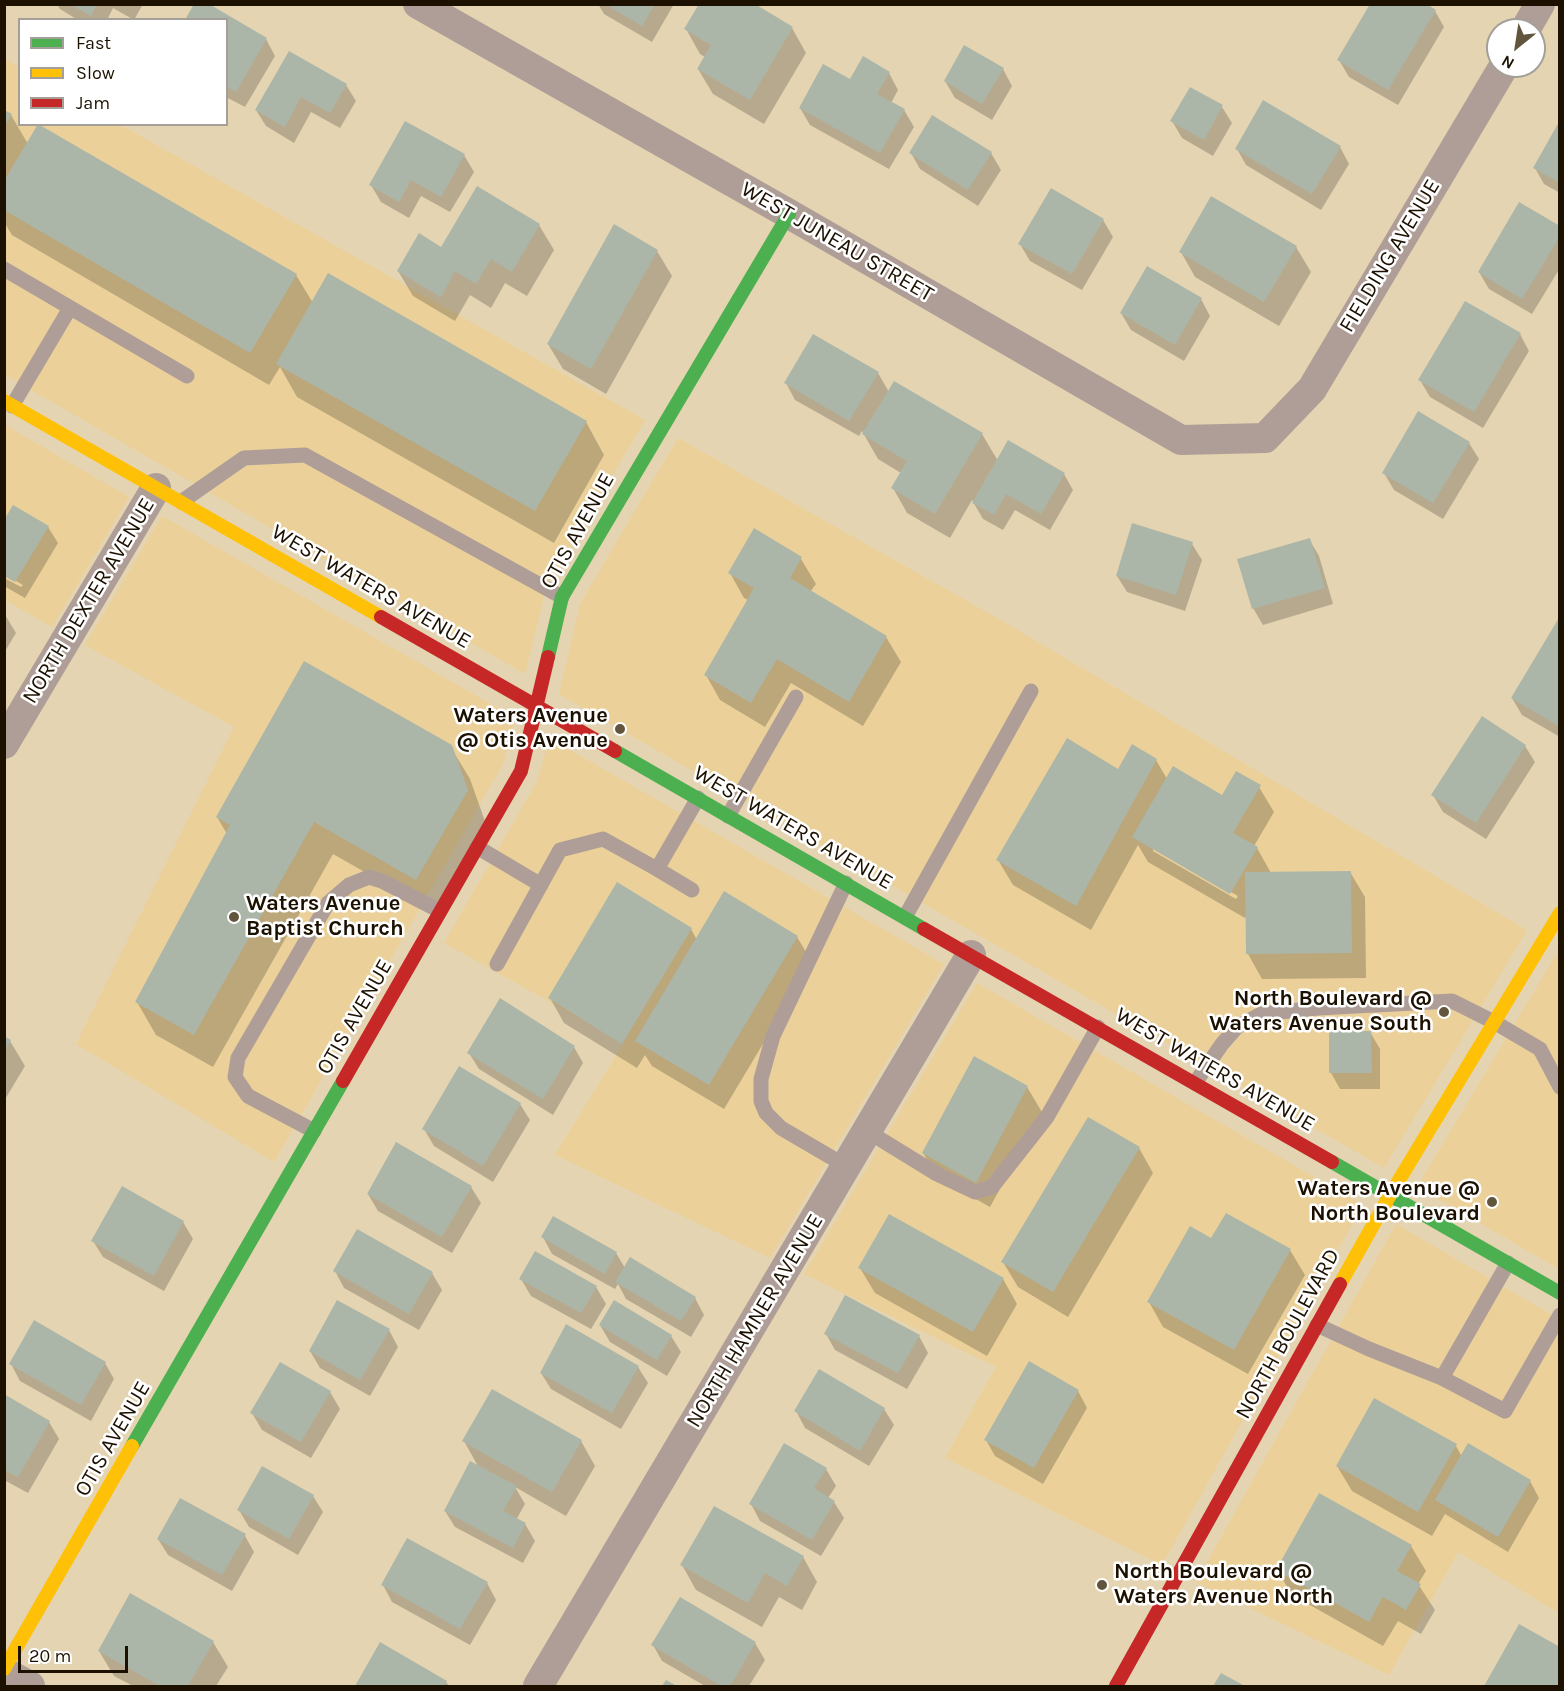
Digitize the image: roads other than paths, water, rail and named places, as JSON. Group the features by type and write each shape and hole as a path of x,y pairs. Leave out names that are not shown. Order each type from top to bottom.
{"street":[{"name":"WEST JUNEAU STREET","path":"418,4 1181,440 1265,438"},
{"path":"1532,18 1540,4"},
{"name":"FIELDING AVENUE","path":"1265,438 1312,389 1497,78"},
{"name":"OTIS AVENUE","path":"4,1670 521,771 562,597 789,214"},
{"name":"WEST WATERS AVENUE","path":"8,404 1560,1293"},
{"name":"NORTH DEXTER AVENUE","path":"4,744 168,495"},
{"name":"NORTH BOULEVARD","path":"1116,1686 1390,1195 1560,913"},
{"name":"NORTH HAMNER AVENUE","path":"538,1686 971,955"},
{"path":"4,1670 30,1686"}],"lane":[{"path":"4,269 186,376"},
{"path":"8,404 70,308"},
{"path":"168,495 244,458 305,455 562,597"},
{"path":"904,917 1031,691"},
{"path":"728,816 796,698"},
{"path":"657,869 698,798"},
{"path":"497,964 560,850 603,839 692,890"},
{"path":"477,847 541,885"},
{"path":"314,1131 248,1096 235,1077 238,1058 328,903 350,885 369,877 382,881 440,911"},
{"path":"846,883 773,1036 761,1079 761,1101 766,1113 781,1128 846,1166"},
{"path":"1195,1083 1222,1044 1237,1027 1261,1014 1318,1008 1452,1001 1540,1049 1560,1086"},
{"path":"867,1131 937,1174 975,1192 992,1187 1047,1117 1098,1027"},
{"path":"1442,1378 1508,1263"},
{"path":"1317,1325 1442,1378 1505,1411 1560,1315"}],"place":[{"name":"Waters Avenue @ Otis Avenue","path":"620,729"},
{"name":"Waters Avenue Baptist Church","path":"234,917"},
{"name":"North Boulevard @ Waters Avenue South","path":"1444,1012"},
{"name":"Waters Avenue @ North Boulevard","path":"1492,1202"},
{"name":"North Boulevard @ Waters Avenue North","path":"1102,1585"}]}
